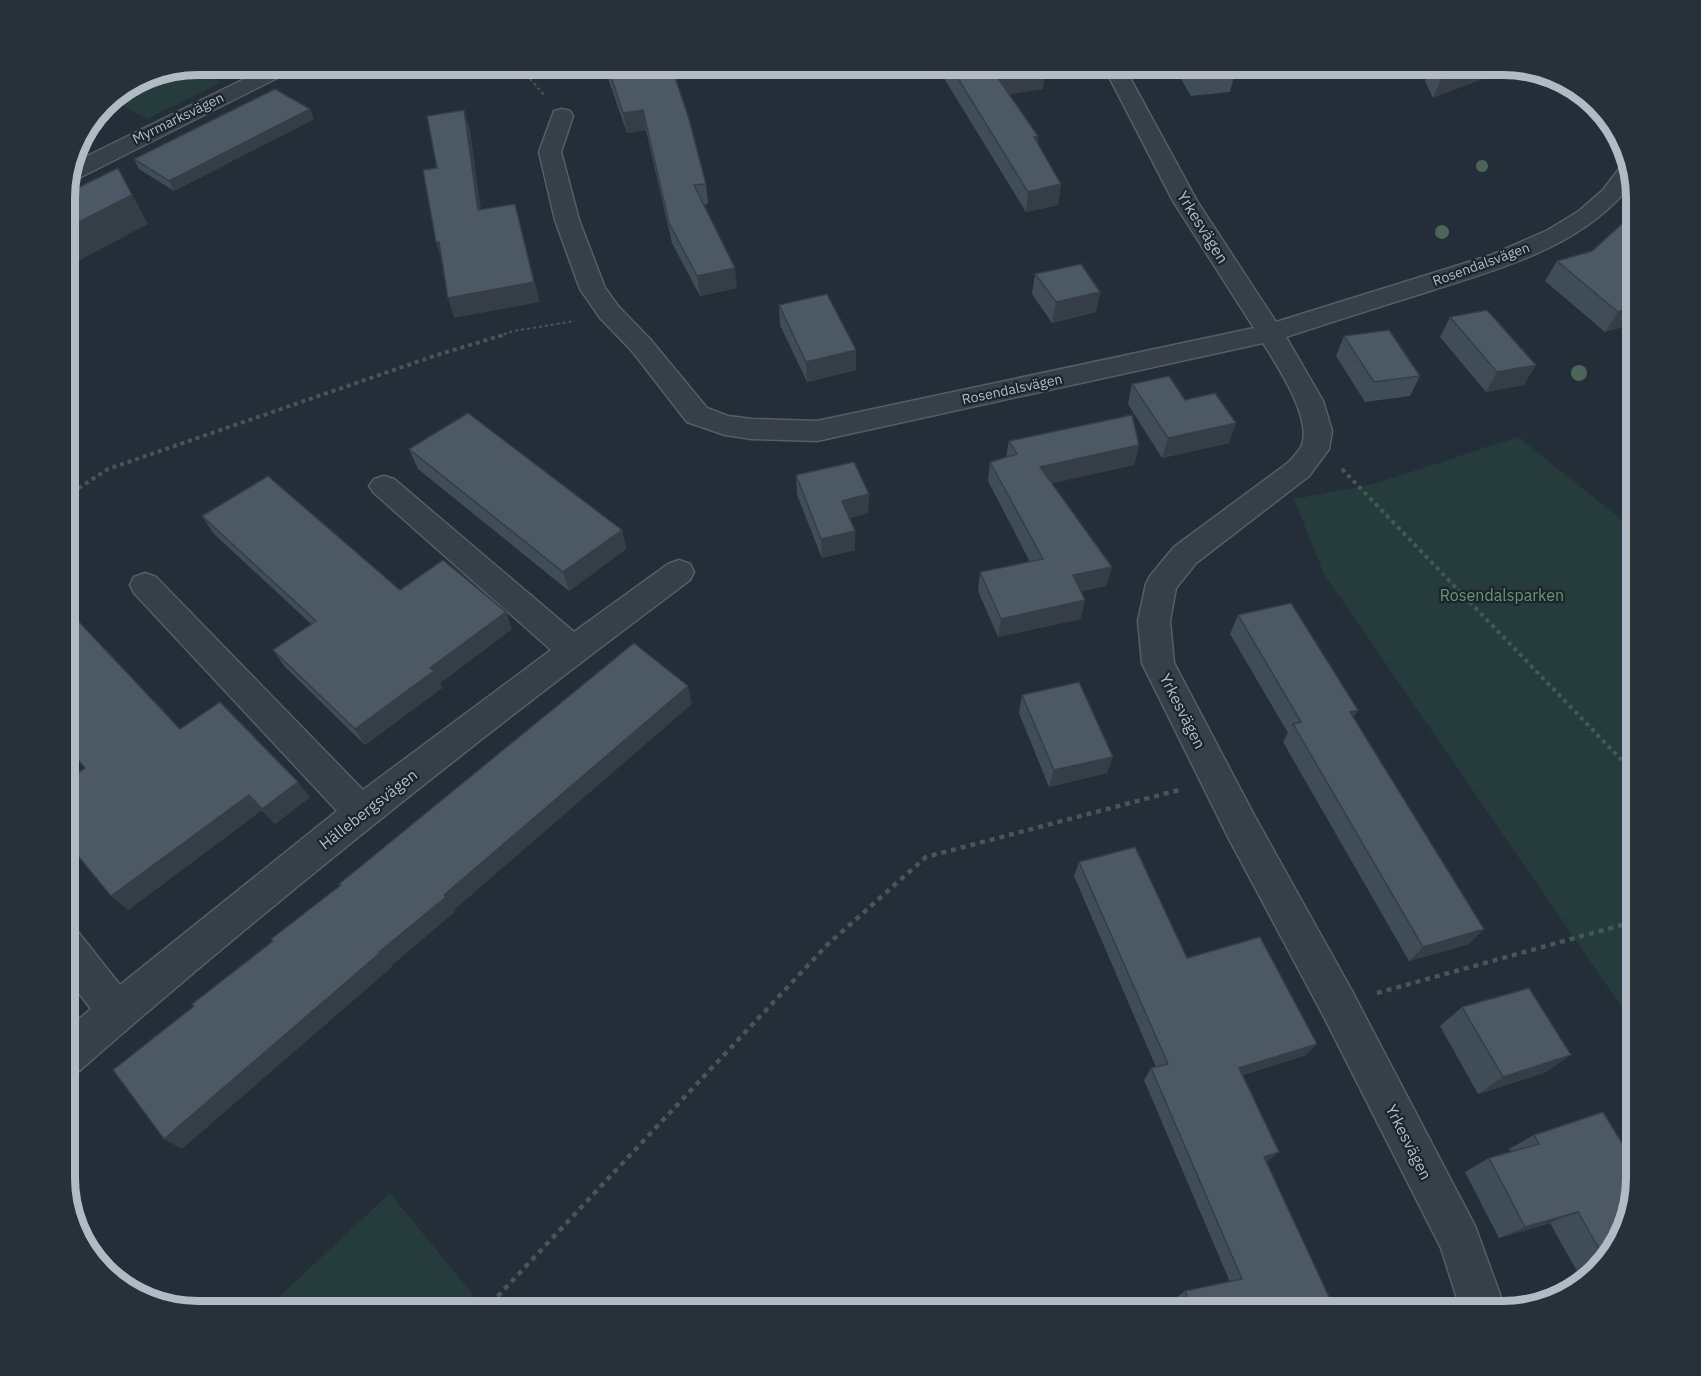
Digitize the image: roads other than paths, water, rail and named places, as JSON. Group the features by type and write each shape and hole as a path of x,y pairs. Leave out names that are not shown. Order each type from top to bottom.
{"street":[{"name":"Myrmarksvägen","path":"78,169 265,75"},
{"name":"Yrkesvägen","path":"1119,75 1185,201 1290,364 1309,401 1318,431 1315,449 1299,469 1185,555 1161,584 1154,621 1158,663 1460,1241 1480,1301"},
{"name":"Rosendalsvägen","path":"562,116 550,152 570,230 593,290 609,312 642,345 698,415 725,425 752,429 817,430 1270,333 1500,260 1557,235 1587,216 1611,195 1624,177"},
{"path":"384,486 573,650"},
{"name":"Hällebergsvägen","path":"75,1048 362,813 573,650 679,572"},
{"path":"146,585 362,813"},
{"path":"75,958 117,1012"}],"park label":[{"name":"Rosendalsparken","path":"1502,595"}]}
